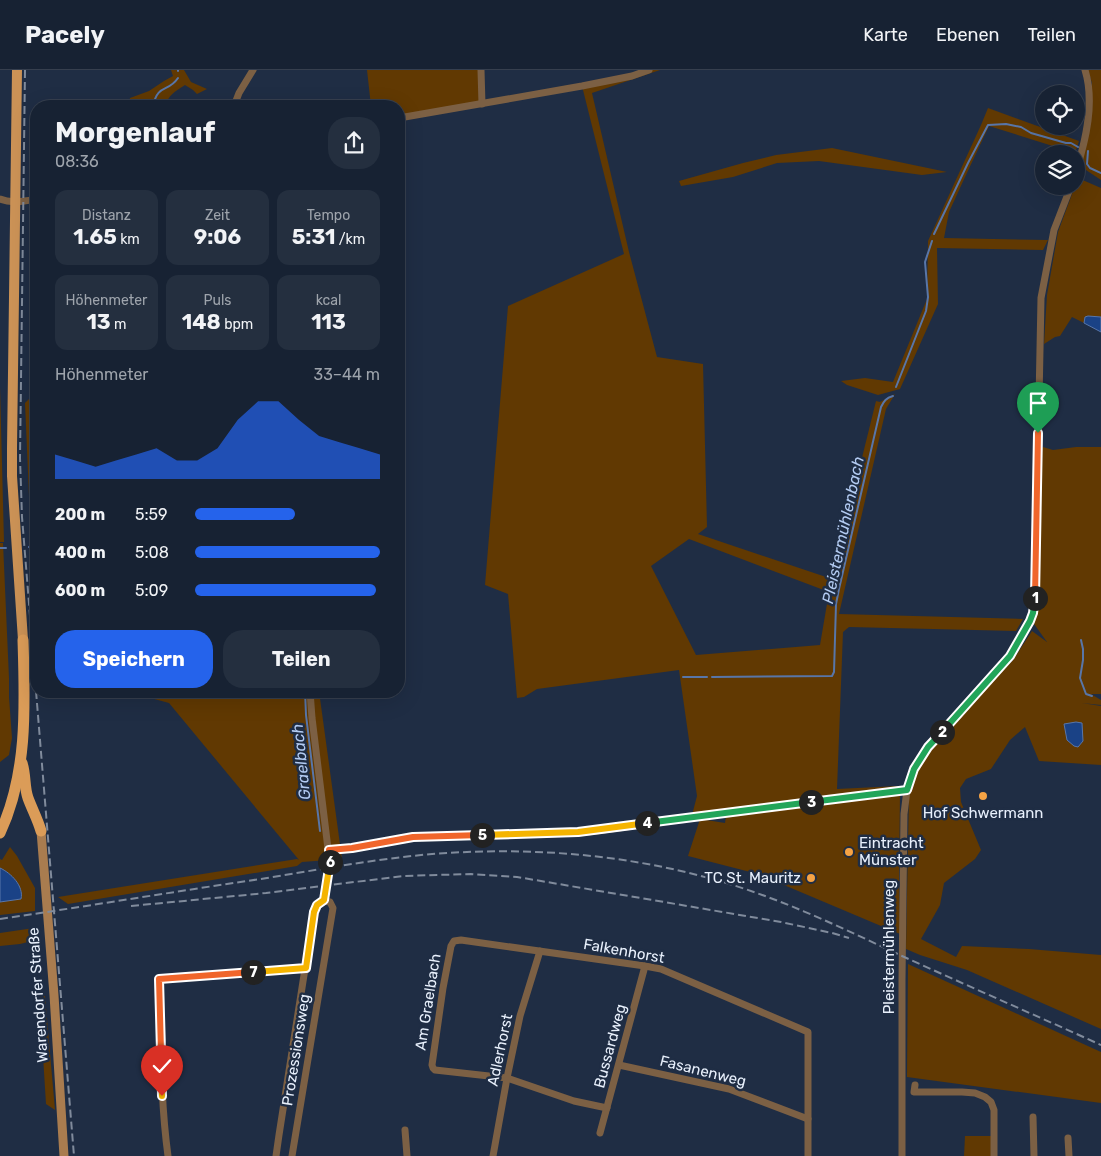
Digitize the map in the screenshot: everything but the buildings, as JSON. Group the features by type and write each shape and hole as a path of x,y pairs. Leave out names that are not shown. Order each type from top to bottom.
{"highway":[{"path":"2,829 12,801 21,761 25,706 23,640"},
{"path":"21,761 25,772 28,797 41,831"}],"main road":[{"path":"17,70 12,476 23,640"},
{"name":"Warendorfer Straße","path":"41,831 64,1156"}],"street":[{"path":"236,100 253,70"},
{"path":"481,70 482,104"},
{"path":"405,117 582,86 632,76 650,70"},
{"path":"1083,145 1090,96 1085,70"},
{"name":"Pleistermühlenweg","path":"902,1156 904,814 907,790 914,769 928,747 1010,656 1033,613 1035,602 1041,298 1054,230 1068,195"},
{"path":"0,199 4,201 30,200"},
{"name":"Prozessionsweg","path":"276,1156 314,912 317,905 324,900 330,865 311,698"},
{"path":"329,850 352,848 413,837 596,831 907,790"},
{"name":"Prozessionsweg","path":"293,1153 334,908 330,902 324,900"},
{"name":"Falkenhorst","path":"454,941 461,940 662,969 808,1032 808,1119"},
{"name":"Am Graelbach","path":"454,941 451,946 443,988 433,1068 435,1070 507,1078"},
{"name":"Adlerhorst","path":"493,1156 520,1016 540,951"},
{"name":"Bussardweg","path":"600,1133 645,966"},
{"path":"168,1156 162,1096 159,979 306,968"},
{"name":"Fasanenweg","path":"619,1065 729,1090 808,1119"},
{"path":"507,1078 574,1102 607,1108"},
{"path":"915,1085 914,1092 974,1093 985,1097 991,1102 994,1110 994,1156"},
{"path":"1033,1117 1034,1156"},
{"path":"808,1119 808,1156"},
{"path":"406,1130 407,1156"},
{"path":"1068,1138 1069,1156"}],"shaded area":[{"path":"171,70 184,70 191,82 207,89 197,94 185,85 172,94 168,100 130,100 130,98 149,91 173,76"},
{"path":"367,70 481,70 482,104 405,117 405,100 370,100"},
{"path":"649,70 660,70 592,93 629,252 657,357 703,364 707,527 698,534 832,579 876,401 880,402 895,394 886,409 839,614 1023,619 1016,631 849,627 843,632 837,789 898,786 899,790 692,815 697,796 679,670 537,689 524,697 517,698 508,594 485,585 508,306 624,254 582,86","holes":["689,539 829,592 820,645 696,655 651,566"]},
{"path":"1088,70 1101,70 1101,180 1086,170 1085,167 1085,145 1091,114 1092,83"},
{"path":"988,108 1035,125 1035,135 1062,135 1079,141 1078,145 1050,145 989,126 949,212 944,238 1048,240 1043,250 937,248 938,304 900,389 878,395 847,385 841,381 865,378 893,382 927,299 928,241"},
{"path":"832,148 947,172 922,175 819,161 777,163 733,177 681,186 679,181 776,155"},
{"path":"1085,181 1101,188 1101,317 1095,316 1084,319 1084,323 1072,317 1060,336 1044,344 1047,295 1058,232 1072,195 1085,195"},
{"path":"0,386 4,542 0,542"},
{"path":"30,398 30,519 25,403"},
{"path":"1043,447 1053,450 1076,447 1101,447 1101,694 1091,694 1101,700 1101,705 1082,703 1101,706 1101,765 1039,761 1025,727 1010,740 991,769 966,779 960,788 961,802 981,850 975,859 944,883 940,905 921,939 956,957 962,946 1101,955 1101,1029 967,970 906,949 909,791 915,771 927,751 1013,660 1032,631 1047,642 1034,624 1038,597 1041,449"},
{"path":"0,543 3,543 12,738 9,755 0,762"},
{"path":"151,698 320,698 342,859 302,862 297,866 68,904 58,897 299,860 169,703"},
{"path":"900,793 900,934 758,874 688,856 700,819 725,823 726,816"},
{"path":"10,847 35,888 35,911 0,915 0,859 2,860"},
{"path":"34,928 37,933 36,940 0,946 0,933"},
{"path":"908,964 1101,1052 1101,1103 907,1077"},
{"path":"39,992 45,996 55,1110 46,1104"},
{"path":"965,1136 991,1136 991,1156 964,1156"}],"water":[{"path":"1085,317 1101,317 1101,332 1084,323"},
{"path":"1082,723 1083,741 1078,747 1067,740 1064,724"},
{"path":"0,868 16,880 21,889 21,899 0,902"}],"waterway":[{"name":"Graelbach","path":"155,100 160,91 174,83 178,78"},
{"name":"Pleistermühlenbach","path":"934,234 988,125 1006,124 1021,127 1031,133 1074,145"},
{"name":"Pleistermühlenbach","path":"1088,151 1087,164 1090,168 1101,173"},
{"name":"Pleistermühlenbach","path":"896,387 926,311 928,297 925,262 932,241"},
{"name":"Pleistermühlenbach","path":"712,677 832,676 834,672 836,604 839,589 881,407 886,400 893,396"},
{"path":"0,548 6,548"},
{"path":"1081,640 1083,660 1080,678 1086,694 1092,696"},
{"name":"Pleistermühlenbach","path":"683,677 707,677"},
{"name":"Graelbach","path":"305,698 320,831"}],"railway":[{"path":"25,70 20,458 22,517 30,616"},
{"path":"37,698 74,1156"},
{"path":"0,919 411,856 501,851 604,857 638,862 705,877 781,902 1101,1045"},
{"path":"131,906 266,893 403,876 471,874 517,877 541,881 781,922 849,938"}],"place":[{"name":"Hof Schwermann","path":"983,796"},
{"name":"Eintracht Münster","path":"849,852"},
{"name":"TC St. Mauritz","path":"811,878"}],"route":[{"path":"162,1096 159,979 306,968 314,912 317,905 324,900 330,865 329,850 352,848 413,837 596,831 907,790 914,769 928,747 1010,656 1033,613 1035,602 1038,433"}]}
